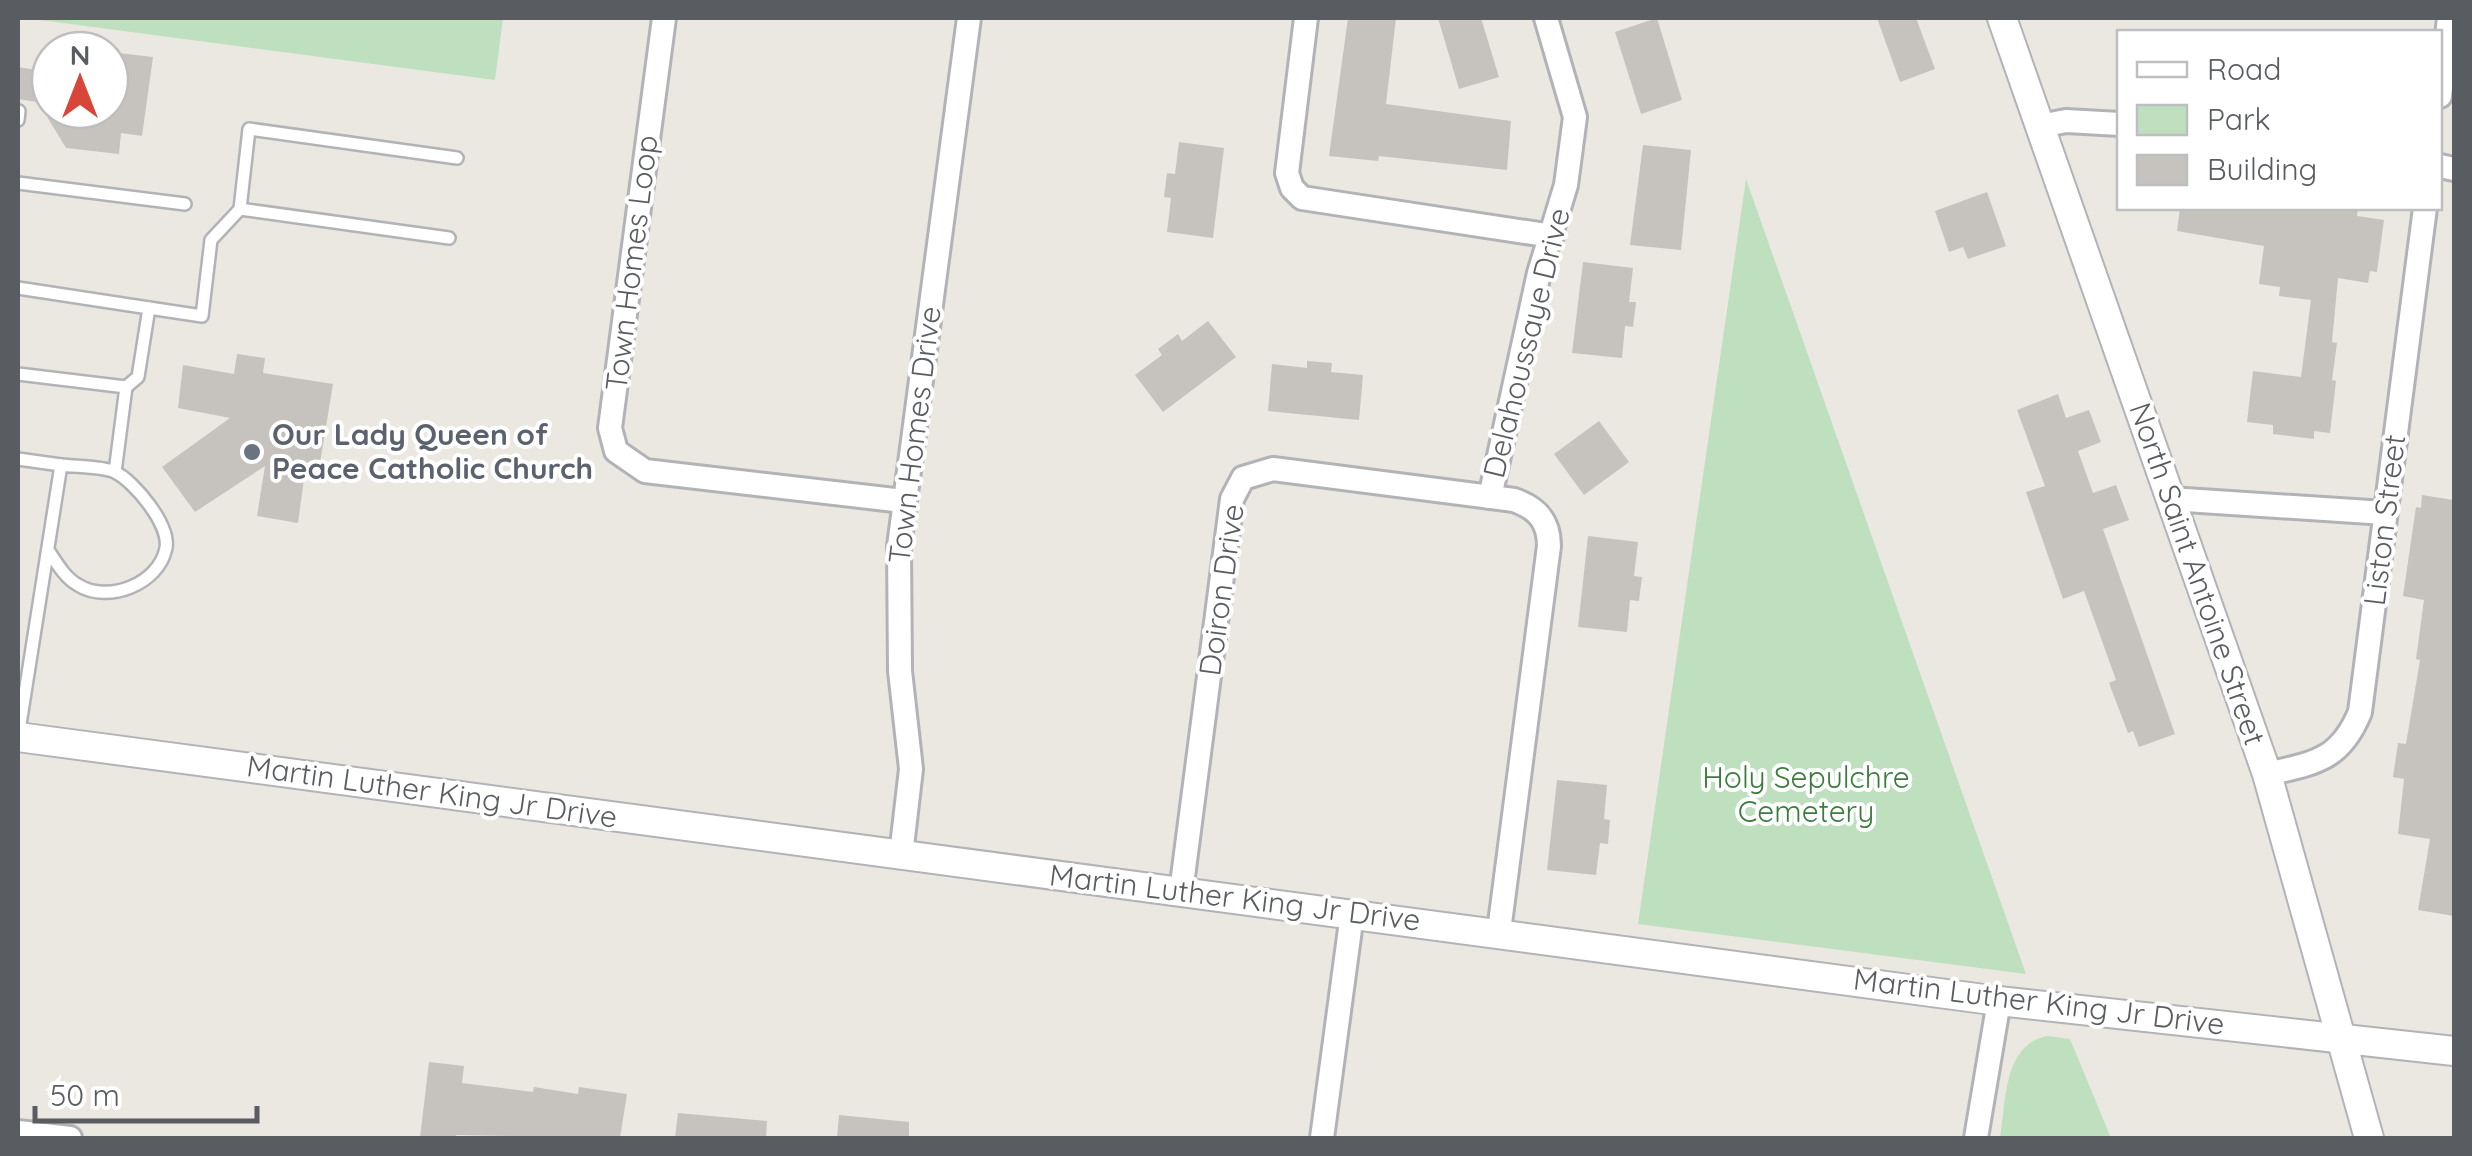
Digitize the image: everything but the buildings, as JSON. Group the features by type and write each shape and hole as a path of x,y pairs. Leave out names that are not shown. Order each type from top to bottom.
{"street":[{"name":"Town Homes Loop","path":"664,18 610,428 616,451 626,463 645,472 904,501"},
{"name":"Town Homes Drive","path":"901,855 911,769 898,586 904,501 969,18"},
{"path":"1306,18 1288,173 1292,188 1302,198 1552,236"},
{"name":"Delahoussaye Drive","path":"1499,932 1550,546 1542,518 1530,506 1490,497 1494,462 1566,185 1576,117 1546,18"},
{"name":"North Saint Antoine Street","path":"2002,18 2266,774 2369,1138"},
{"path":"2442,79 2449,18"},
{"path":"2040,126 2066,121 2117,124"},
{"name":"Liston Street","path":"2266,774 2325,758 2350,737 2360,712 2425,210"},
{"name":"Doiron Drive","path":"1181,892 1232,500 1244,478 1272,468 1490,497"},
{"path":"2170,499 2385,513"},
{"name":"Martin Luther King Jr Drive","path":"18,737 1999,1001 2342,1035 2454,1051"},
{"path":"1322,1138 1352,914"},
{"path":"1976,1138 1999,1001"},
{"path":"18,1132 70,1138"}],"lane":[{"path":"18,111 18,120"},
{"path":"18,288 202,316 211,240 240,208 250,129 457,158"},
{"path":"18,182 185,204"},
{"path":"240,208 449,238"},
{"path":"116,472 126,387 138,377 149,308"},
{"path":"18,374 126,387"},
{"path":"18,459 116,472 142,497 163,528 166,547 152,573 130,588 96,592 79,586 48,550"},
{"path":"18,737 61,464"},
{"path":"18,644 32,646"}],"green space":[{"path":"25,18 503,18 495,80"},
{"name":"Holy Sepulchre Cemetery","path":"1746,179 2026,974 1638,924"},
{"path":"2048,1036 2070,1039 2111,1138 2000,1138 2009,1076 2015,1062 2033,1041"}],"place":[{"name":"Our Lady Queen of Peace Catholic Church","path":"252,452"}]}
